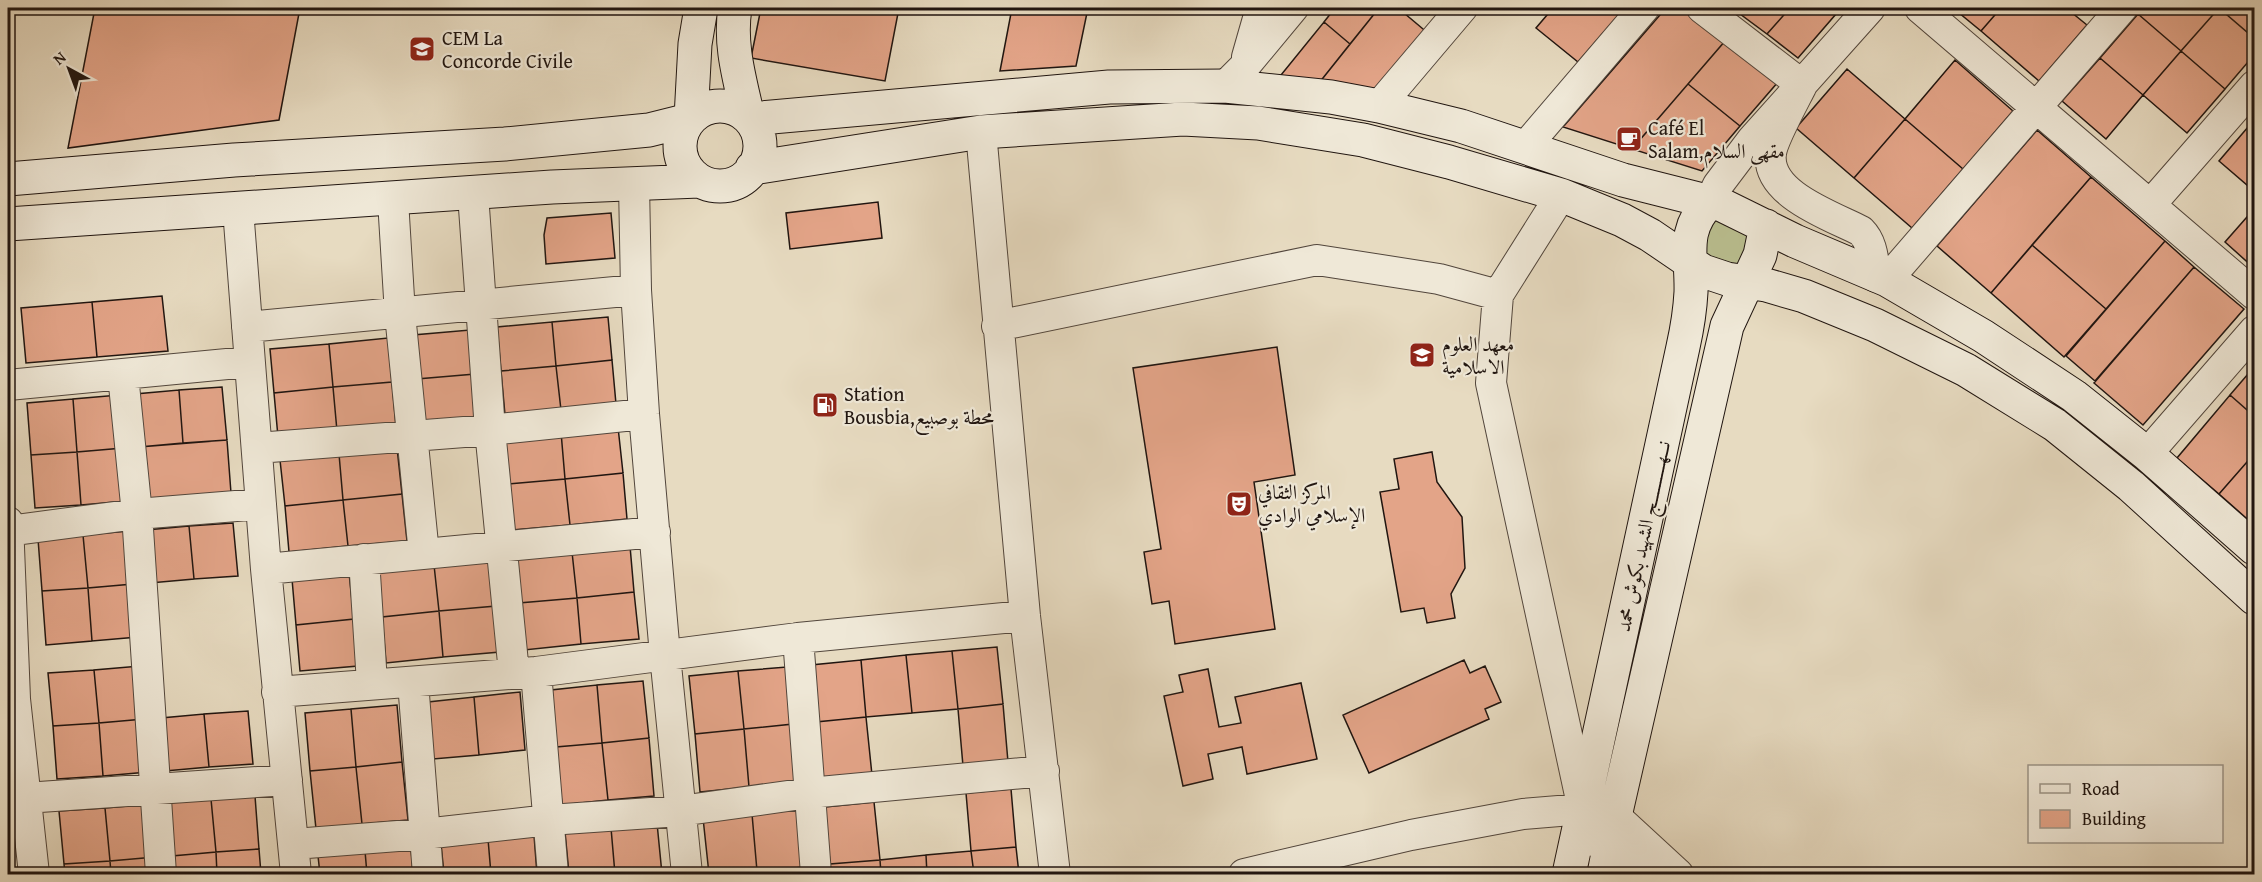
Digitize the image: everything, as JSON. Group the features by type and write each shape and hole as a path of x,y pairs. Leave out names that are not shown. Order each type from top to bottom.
{"main road":[{"path":"690,119 695,44 701,8"},
{"path":"8,224 393,200 552,187 699,181 722,186 734,183 752,168 760,148 759,138 749,118 733,47 735,8"},
{"path":"699,181 684,164 680,153 680,141 683,130 690,119 701,110 713,106 738,109 749,118 1234,76 1379,106 1461,126 1527,146 1623,180 1710,201 1882,279 1983,336 2074,396 2147,454 2254,548"},
{"path":"8,179 234,160 505,144 649,130 690,119"},
{"path":"752,168 981,132 1183,119 1258,123 1363,140 1449,162 1561,195 1622,220 1714,275 1785,289 1875,325 1966,370 2055,425 2131,486 2254,598"},
{"name":"نـــهـــــــــــج الشهيد بكوش محمد","path":"1569,874 1683,347 1691,294 1690,237 1698,213 1710,201"},
{"name":"نـــهـــــــــــج الشهيد بكوش محمد","path":"1610,845 1725,333 1736,304 1760,255 1766,226"}],"street":[{"path":"1234,76 1261,8"},
{"path":"1234,76 1293,8"},
{"path":"1379,106 1462,8"},
{"path":"1527,146 1644,8"},
{"path":"1702,8 1802,85"},
{"path":"1710,201 1718,185 1752,140 1870,8"},
{"path":"1920,8 2254,294"},
{"path":"1802,85 1771,151 1770,167 1776,178 1792,195 1861,231 1871,246 1882,279 2122,8"},
{"path":"2151,204 2254,86"},
{"path":"981,132 1025,616 1055,874"},
{"path":"634,184 636,290 644,414 687,874"},
{"path":"473,194 501,546 549,820 553,874"},
{"path":"1561,195 1498,295 1491,383 1580,823"},
{"path":"393,200 400,314 424,554"},
{"path":"238,209 248,362 266,569 296,874"},
{"path":"997,326 1317,260 1439,279 1498,295"},
{"path":"247,327 636,290"},
{"path":"2147,454 2254,332"},
{"path":"8,385 248,362"},
{"path":"123,375 137,514 161,874"},
{"path":"257,448 490,430 644,414"},
{"path":"8,531 137,514 261,504"},
{"path":"8,522 11,699 34,874"},
{"path":"266,569 656,532"},
{"path":"364,559 372,683"},
{"path":"277,692 525,673 798,638 1025,616"},
{"path":"798,638 816,874"},
{"path":"413,682 428,874"},
{"path":"294,843 424,834 549,820 680,811 809,793 1044,771"},
{"path":"25,798 287,780"},
{"path":"1244,874 1412,835 1523,814 1580,823 1610,845 1641,874"},
{"path":"1610,845 1678,874"}],"green space":[{"path":"1717,216 1750,230 1742,266 1706,265 1698,233"}],"building":[{"path":"95,8 300,8 279,120 68,148"},
{"path":"761,8 899,8 885,81 751,58"},
{"path":"1012,8 1088,8 1076,66 1000,71"},
{"path":"1335,8 1379,8 1350,44 1324,22"},
{"path":"1379,8 1398,8 1429,34 1377,96 1319,83"},
{"path":"1553,8 1625,8 1578,62 1536,28"},
{"path":"1666,8 1682,8 1725,41 1632,149 1563,127"},
{"path":"1732,8 1790,8 1767,34"},
{"path":"1790,8 1828,8 1836,14 1798,58 1767,34"},
{"path":"1953,8 2001,8 1981,31"},
{"path":"2001,8 2066,8 2087,25 2039,81 1981,31"},
{"path":"2143,8 2219,8 2181,51 2138,14"},
{"path":"2219,8 2254,8 2254,38"},
{"path":"2219,8 2254,38 2254,55 2225,89 2181,51"},
{"path":"2138,14 2181,51 2143,95 2100,58"},
{"path":"1324,22 1350,44 1319,83 1281,75"},
{"path":"1725,41 1778,82 1740,126 1688,84"},
{"path":"2181,51 2225,89 2187,133 2143,95"},
{"path":"2100,58 2143,95 2106,139 2062,101"},
{"path":"1955,60 2013,111 1963,169 1905,119"},
{"path":"1847,69 1905,119 1854,178 1796,128"},
{"path":"1688,84 1740,126 1702,171 1632,149"},
{"path":"1905,119 1963,169 1912,228 1854,178"},
{"path":"2254,120 2254,191 2219,161"},
{"path":"2037,130 2091,177 1991,293 1937,246"},
{"path":"2091,177 2165,241 2106,309 2032,245"},
{"path":"878,202 882,238 790,249 786,213"},
{"path":"2254,209 2254,268 2225,242"},
{"path":"611,213 615,258 546,264 544,235 547,218"},
{"path":"2165,241 2194,267 2095,381 2066,356"},
{"path":"2032,245 2106,309 2064,357 1991,293"},
{"path":"2194,267 2244,309 2143,425 2094,383"},
{"path":"162,296 168,351 97,357 92,302"},
{"path":"92,302 97,357 26,363 21,308"},
{"path":"608,317 612,360 556,366 552,322"},
{"path":"552,322 556,366 501,371 497,327"},
{"path":"470,330 475,374 417,379 413,335"},
{"path":"388,338 392,382 333,387 329,344"},
{"path":"329,344 333,387 274,393 270,349"},
{"path":"1277,347 1295,475 1254,482 1275,629 1175,644 1169,601 1152,604 1144,552 1161,549 1133,368"},
{"path":"612,360 616,404 561,410 556,366"},
{"path":"556,366 561,410 505,415 501,371"},
{"path":"2254,367 2254,416 2230,395"},
{"path":"475,374 479,418 422,423 417,379"},
{"path":"392,382 396,426 337,431 333,387"},
{"path":"222,387 227,440 183,443 179,390"},
{"path":"333,387 337,431 278,437 274,393"},
{"path":"179,390 183,443 139,447 135,394"},
{"path":"119,395 123,448 77,452 73,399"},
{"path":"2230,395 2254,416 2254,454 2219,494 2177,458"},
{"path":"73,399 77,452 31,455 27,403"},
{"path":"618,427 623,473 565,479 561,432"},
{"path":"561,432 565,479 508,484 503,438"},
{"path":"227,440 231,493 143,500 139,447"},
{"path":"123,448 127,501 81,505 77,452"},
{"path":"397,448 402,494 343,500 339,454"},
{"path":"77,452 81,505 35,508 31,455"},
{"path":"1432,452 1437,482 1462,517 1465,568 1451,594 1455,618 1427,623 1424,608 1401,612 1380,492 1399,489 1394,459"},
{"path":"339,454 343,500 285,506 280,460"},
{"path":"2254,454 2254,525 2219,494"},
{"path":"623,473 627,519 570,525 565,479"},
{"path":"565,479 570,525 512,530 508,484"},
{"path":"402,494 407,541 348,546 343,500"},
{"path":"343,500 348,546 289,552 285,506"},
{"path":"233,523 238,576 194,579 189,526"},
{"path":"189,526 194,579 150,583 146,530"},
{"path":"129,531 133,584 88,588 83,535"},
{"path":"83,535 88,588 42,591 38,539"},
{"path":"630,546 634,592 577,598 572,552"},
{"path":"572,552 577,598 519,603 515,558"},
{"path":"491,560 496,606 439,611 434,565"},
{"path":"434,565 439,611 382,617 377,571"},
{"path":"349,573 354,619 296,625 292,579"},
{"path":"133,584 138,637 92,641 88,588"},
{"path":"88,588 92,641 46,645 42,591"},
{"path":"634,592 639,639 581,644 577,598"},
{"path":"577,598 581,644 524,650 519,603"},
{"path":"496,606 500,652 443,657 439,611"},
{"path":"439,611 443,657 386,663 382,617"},
{"path":"354,619 358,666 300,671 296,625"},
{"path":"997,647 1003,704 958,709 952,651"},
{"path":"952,651 958,709 912,713 906,655"},
{"path":"906,655 912,713 866,717 861,660"},
{"path":"861,660 866,717 816,722 811,665"},
{"path":"1464,660 1470,673 1485,666 1501,702 1485,709 1489,719 1369,773 1343,715"},
{"path":"140,666 144,719 99,723 94,670"},
{"path":"787,667 793,724 744,729 738,671"},
{"path":"1208,669 1219,727 1241,723 1235,697 1301,683 1317,759 1247,774 1242,747 1208,754 1213,779 1183,786 1164,696 1183,692 1179,675"},
{"path":"94,670 99,723 53,726 48,673"},
{"path":"738,671 744,729 695,734 689,676"},
{"path":"643,681 649,738 602,743 597,685"},
{"path":"597,685 602,743 556,747 551,690"},
{"path":"520,692 525,750 479,755 474,697"},
{"path":"474,697 479,755 433,759 428,702"},
{"path":"1003,704 1008,762 963,766 958,709"},
{"path":"397,705 402,762 356,767 351,709"},
{"path":"351,709 356,767 310,771 305,713"},
{"path":"248,711 253,764 209,767 204,714"},
{"path":"204,714 209,767 165,771 161,718"},
{"path":"866,717 872,775 822,780 816,722"},
{"path":"144,719 148,772 103,776 99,723"},
{"path":"99,723 103,776 57,779 53,726"},
{"path":"793,724 798,782 749,787 744,729"},
{"path":"744,729 749,787 700,792 695,734"},
{"path":"649,738 654,796 608,800 602,743"},
{"path":"602,743 608,800 562,805 556,747"},
{"path":"402,762 408,820 362,824 356,767"},
{"path":"356,767 362,824 316,829 310,771"},
{"path":"1011,789 1016,847 971,851 966,793"},
{"path":"255,796 259,849 216,852 211,799"},
{"path":"211,799 216,852 172,856 167,803"},
{"path":"874,802 880,860 830,864 825,807"},
{"path":"151,804 155,857 110,861 105,808"},
{"path":"105,808 110,861 64,864 59,811"},
{"path":"801,809 806,867 757,871 752,814"},
{"path":"752,814 757,871 709,874 703,818"},
{"path":"657,823 662,874 615,874 611,828"},
{"path":"611,828 615,874 569,874 565,832"},
{"path":"534,835 537,874 491,874 488,839"},
{"path":"488,839 491,874 444,874 441,844"},
{"path":"411,847 413,874 367,874 365,851"},
{"path":"1016,847 1019,874 974,874 971,851"},
{"path":"259,849 261,874 217,874 216,852"},
{"path":"365,851 367,874 320,874 318,856"},
{"path":"971,851 974,874 927,874 926,855"},
{"path":"216,852 217,874 173,874 172,856"},
{"path":"926,855 927,874 881,874 880,860"},
{"path":"155,857 157,874 111,874 110,861"},
{"path":"880,860 881,874 831,874 830,864"},
{"path":"110,861 111,874 65,874 64,864"},
{"path":"806,867 807,874 758,874 757,871"}],"place":[{"name":"CEM La Concorde Civile","path":"422,49"},
{"name":"Café El Salam,مقهى السلام","path":"1629,139"},
{"name":"معهد العلوم الاسلامية","path":"1422,355"},
{"name":"Station Bousbia,محطة بوصبيع","path":"825,405"},
{"name":"المركز الثقافي الإسلامي الوادي","path":"1239,504"}]}
